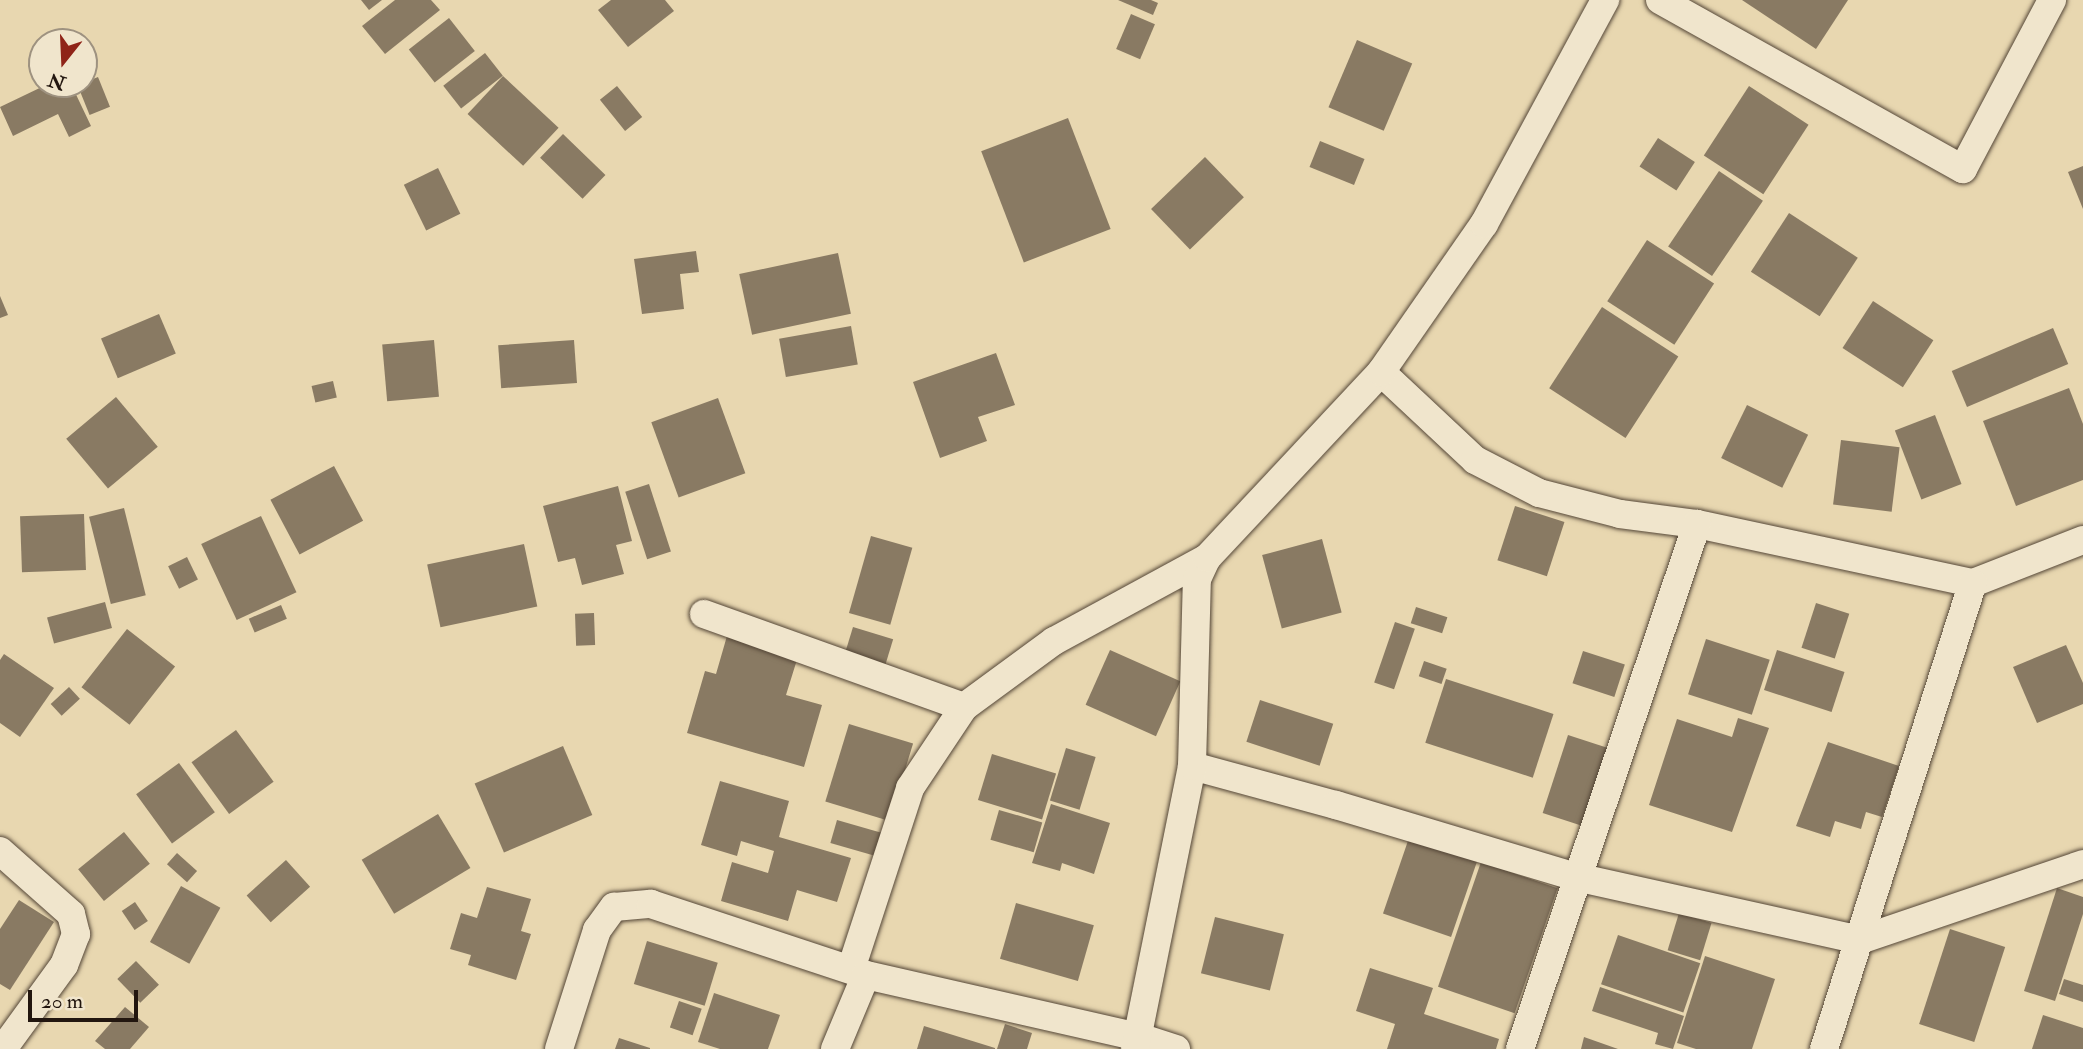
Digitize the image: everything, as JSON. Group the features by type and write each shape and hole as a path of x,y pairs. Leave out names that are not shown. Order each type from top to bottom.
{"street":[{"path":"1137,1043 1192,766 1197,579 1208,558 1381,372 1484,224 1605,0"},
{"path":"1660,0 1963,169 2052,0"},
{"path":"1381,372 1475,460 1539,493 1620,514 1697,524 1973,583 2083,540"},
{"path":"1520,1049 1697,524"},
{"path":"835,1049 910,788 964,706 1054,641 1208,558"},
{"path":"1824,1049 1973,583"},
{"path":"704,614 964,706"},
{"path":"1192,766 1336,805 1576,877 1860,940 2083,864"},
{"path":"0,851 71,914 76,934 64,965 3,1049"},
{"path":"559,1049 597,930 614,907 651,904 858,972 1137,1043 1176,1049"}],"building":[{"path":"361,0 382,0 369,10"},
{"path":"395,0 431,0 440,10 385,54 362,26"},
{"path":"611,0 665,0 674,11 628,47 598,10"},
{"path":"1118,0 1151,0 1158,3 1153,15"},
{"path":"1742,0 1848,0 1816,49"},
{"path":"1131,14 1155,24 1140,59 1116,49"},
{"path":"449,18 475,51 435,82 409,49"},
{"path":"1357,40 1412,63 1384,131 1328,107"},
{"path":"485,53 503,76 461,108 443,86"},
{"path":"503,76 559,128 523,166 468,114"},
{"path":"98,77 110,107 90,115 83,98 98,98"},
{"path":"617,86 642,117 625,131 600,100"},
{"path":"1749,86 1809,125 1763,194 1704,156"},
{"path":"28,94 28,98 78,98 91,126 69,137 58,114 13,136 0,107"},
{"path":"1068,118 1111,229 1024,262 981,151"},
{"path":"563,134 605,175 583,199 540,158"},
{"path":"1658,138 1695,162 1676,190 1639,167"},
{"path":"1320,141 1365,159 1354,185 1310,167"},
{"path":"1205,157 1244,197 1190,249 1151,209"},
{"path":"2083,166 2083,209 2068,172"},
{"path":"438,168 460,214 426,230 404,185"},
{"path":"1719,171 1763,201 1712,276 1668,246"},
{"path":"1789,213 1858,258 1820,316 1751,272"},
{"path":"1647,240 1714,284 1674,345 1607,301"},
{"path":"696,251 699,272 680,274 684,309 642,314 634,259"},
{"path":"838,253 851,314 752,335 739,274"},
{"path":"0,296 8,315 0,318"},
{"path":"1873,301 1933,340 1903,387 1843,348"},
{"path":"1602,307 1678,357 1625,438 1549,388"},
{"path":"159,314 176,354 118,378 101,339"},
{"path":"851,326 858,364 786,377 779,339"},
{"path":"2053,328 2068,364 1967,407 1952,371"},
{"path":"434,340 439,397 387,401 382,345"},
{"path":"574,340 577,383 501,388 498,345"},
{"path":"996,353 1015,405 978,417 987,441 940,458 913,382"},
{"path":"333,381 337,398 315,403 312,386"},
{"path":"2069,388 2083,424 2083,480 2016,506 1983,421"},
{"path":"116,397 158,447 108,489 66,439"},
{"path":"718,398 745,473 679,497 651,422"},
{"path":"1747,405 1808,435 1782,488 1721,458"},
{"path":"1935,415 1962,484 1921,499 1895,430"},
{"path":"1841,440 1900,447 1892,512 1833,505"},
{"path":"334,466 363,521 300,555 270,500"},
{"path":"649,484 671,552 647,559 625,492"},
{"path":"618,486 632,541 616,545 624,574 582,585 575,558 558,562 543,506"},
{"path":"1515,506 1564,522 1547,576 1497,560"},
{"path":"124,508 146,595 111,604 89,517"},
{"path":"84,514 86,570 22,572 20,516"},
{"path":"261,516 296,592 237,620 201,544"},
{"path":"871,536 912,548 890,625 849,613"},
{"path":"1322,539 1342,612 1282,628 1262,555"},
{"path":"524,544 537,607 440,627 427,565"},
{"path":"187,557 198,579 179,589 168,566"},
{"path":"105,602 112,628 54,644 47,618"},
{"path":"1816,603 1849,614 1835,659 1801,648"},
{"path":"281,605 287,619 255,632 249,619"},
{"path":"1416,607 1447,617 1442,633 1411,623"},
{"path":"594,613 595,645 576,646 575,614"},
{"path":"1395,622 1415,629 1394,689 1374,683"},
{"path":"853,627 893,639 883,672 843,660"},
{"path":"127,629 175,667 130,725 81,687"},
{"path":"729,629 800,650 786,695 822,705 804,767 687,733 705,671 716,674"},
{"path":"1706,639 1770,660 1752,715 1688,694"},
{"path":"2066,645 2083,683 2083,704 2037,723 2013,667"},
{"path":"1110,650 1180,681 1156,736 1086,705"},
{"path":"1777,650 1845,672 1832,712 1764,690"},
{"path":"1583,651 1625,665 1614,697 1572,683"},
{"path":"4,654 54,688 20,737 0,723 0,660"},
{"path":"1424,661 1447,669 1441,684 1419,676"},
{"path":"1446,679 1553,714 1533,778 1425,743"},
{"path":"69,687 80,699 62,716 51,704"},
{"path":"1260,700 1333,724 1320,766 1246,742"},
{"path":"1738,718 1769,728 1732,832 1649,805 1677,719 1732,737"},
{"path":"849,724 913,744 889,821 825,801"},
{"path":"236,730 274,782 229,814 192,762"},
{"path":"1568,735 1608,748 1583,826 1543,813"},
{"path":"1828,742 1899,766 1882,817 1866,812 1861,829 1835,821 1830,837 1796,826"},
{"path":"563,746 592,815 504,853 475,784"},
{"path":"1066,748 1096,757 1080,810 1050,801"},
{"path":"992,754 1056,774 1042,819 978,800"},
{"path":"179,763 215,812 172,844 136,794"},
{"path":"720,781 789,801 779,837 851,858 837,902 797,890 788,921 721,901 732,862 768,873 774,851 741,841 737,856 701,845"},
{"path":"1051,804 1110,823 1094,874 1062,863 1060,871 1032,863"},
{"path":"999,810 1042,822 1034,852 990,840"},
{"path":"438,814 470,868 394,914 362,860"},
{"path":"837,820 882,833 876,856 830,843"},
{"path":"124,832 150,864 104,901 78,869"},
{"path":"1410,835 1478,858 1451,937 1383,913"},
{"path":"177,853 197,871 187,882 167,864"},
{"path":"286,860 310,887 271,922 247,895"},
{"path":"1481,862 1558,888 1515,1013 1438,987"},
{"path":"181,886 220,908 189,964 150,942"},
{"path":"487,887 531,899 521,931 531,934 516,980 468,965 471,955 450,949 461,913 477,918"},
{"path":"2057,888 2083,897 2083,914 2055,1001 2024,991"},
{"path":"19,900 54,922 10,990 0,984 0,929"},
{"path":"135,902 148,921 135,930 122,911"},
{"path":"1016,903 1094,925 1078,981 1000,959"},
{"path":"1679,913 1712,923 1700,960 1668,950"},
{"path":"1215,917 1284,934 1270,990 1201,973"},
{"path":"1950,929 2005,947 1974,1042 1919,1024"},
{"path":"1618,935 1700,963 1683,1012 1601,984"},
{"path":"647,941 718,963 705,1006 634,984"},
{"path":"1705,956 1775,979 1752,1049 1696,1049 1677,1043"},
{"path":"136,961 159,985 140,1003 117,979"},
{"path":"1370,968 1433,988 1424,1014 1499,1039 1496,1049 1387,1049 1395,1024 1356,1011"},
{"path":"2064,979 2083,985 2083,1002 2059,994"},
{"path":"1600,987 1684,1016 1673,1049 1655,1044 1658,1033 1592,1011"},
{"path":"714,993 780,1015 768,1049 720,1049 698,1042"},
{"path":"679,1001 702,1009 693,1035 670,1027"},
{"path":"125,1007 149,1027 130,1049 105,1049 95,1041"},
{"path":"2043,1015 2083,1028 2083,1049 2032,1049"},
{"path":"1005,1024 1032,1033 1027,1049 997,1049"},
{"path":"924,1026 995,1048 995,1049 917,1049"},
{"path":"1584,1037 1618,1049 1581,1049"},
{"path":"619,1038 650,1048 650,1049 615,1049"}]}
